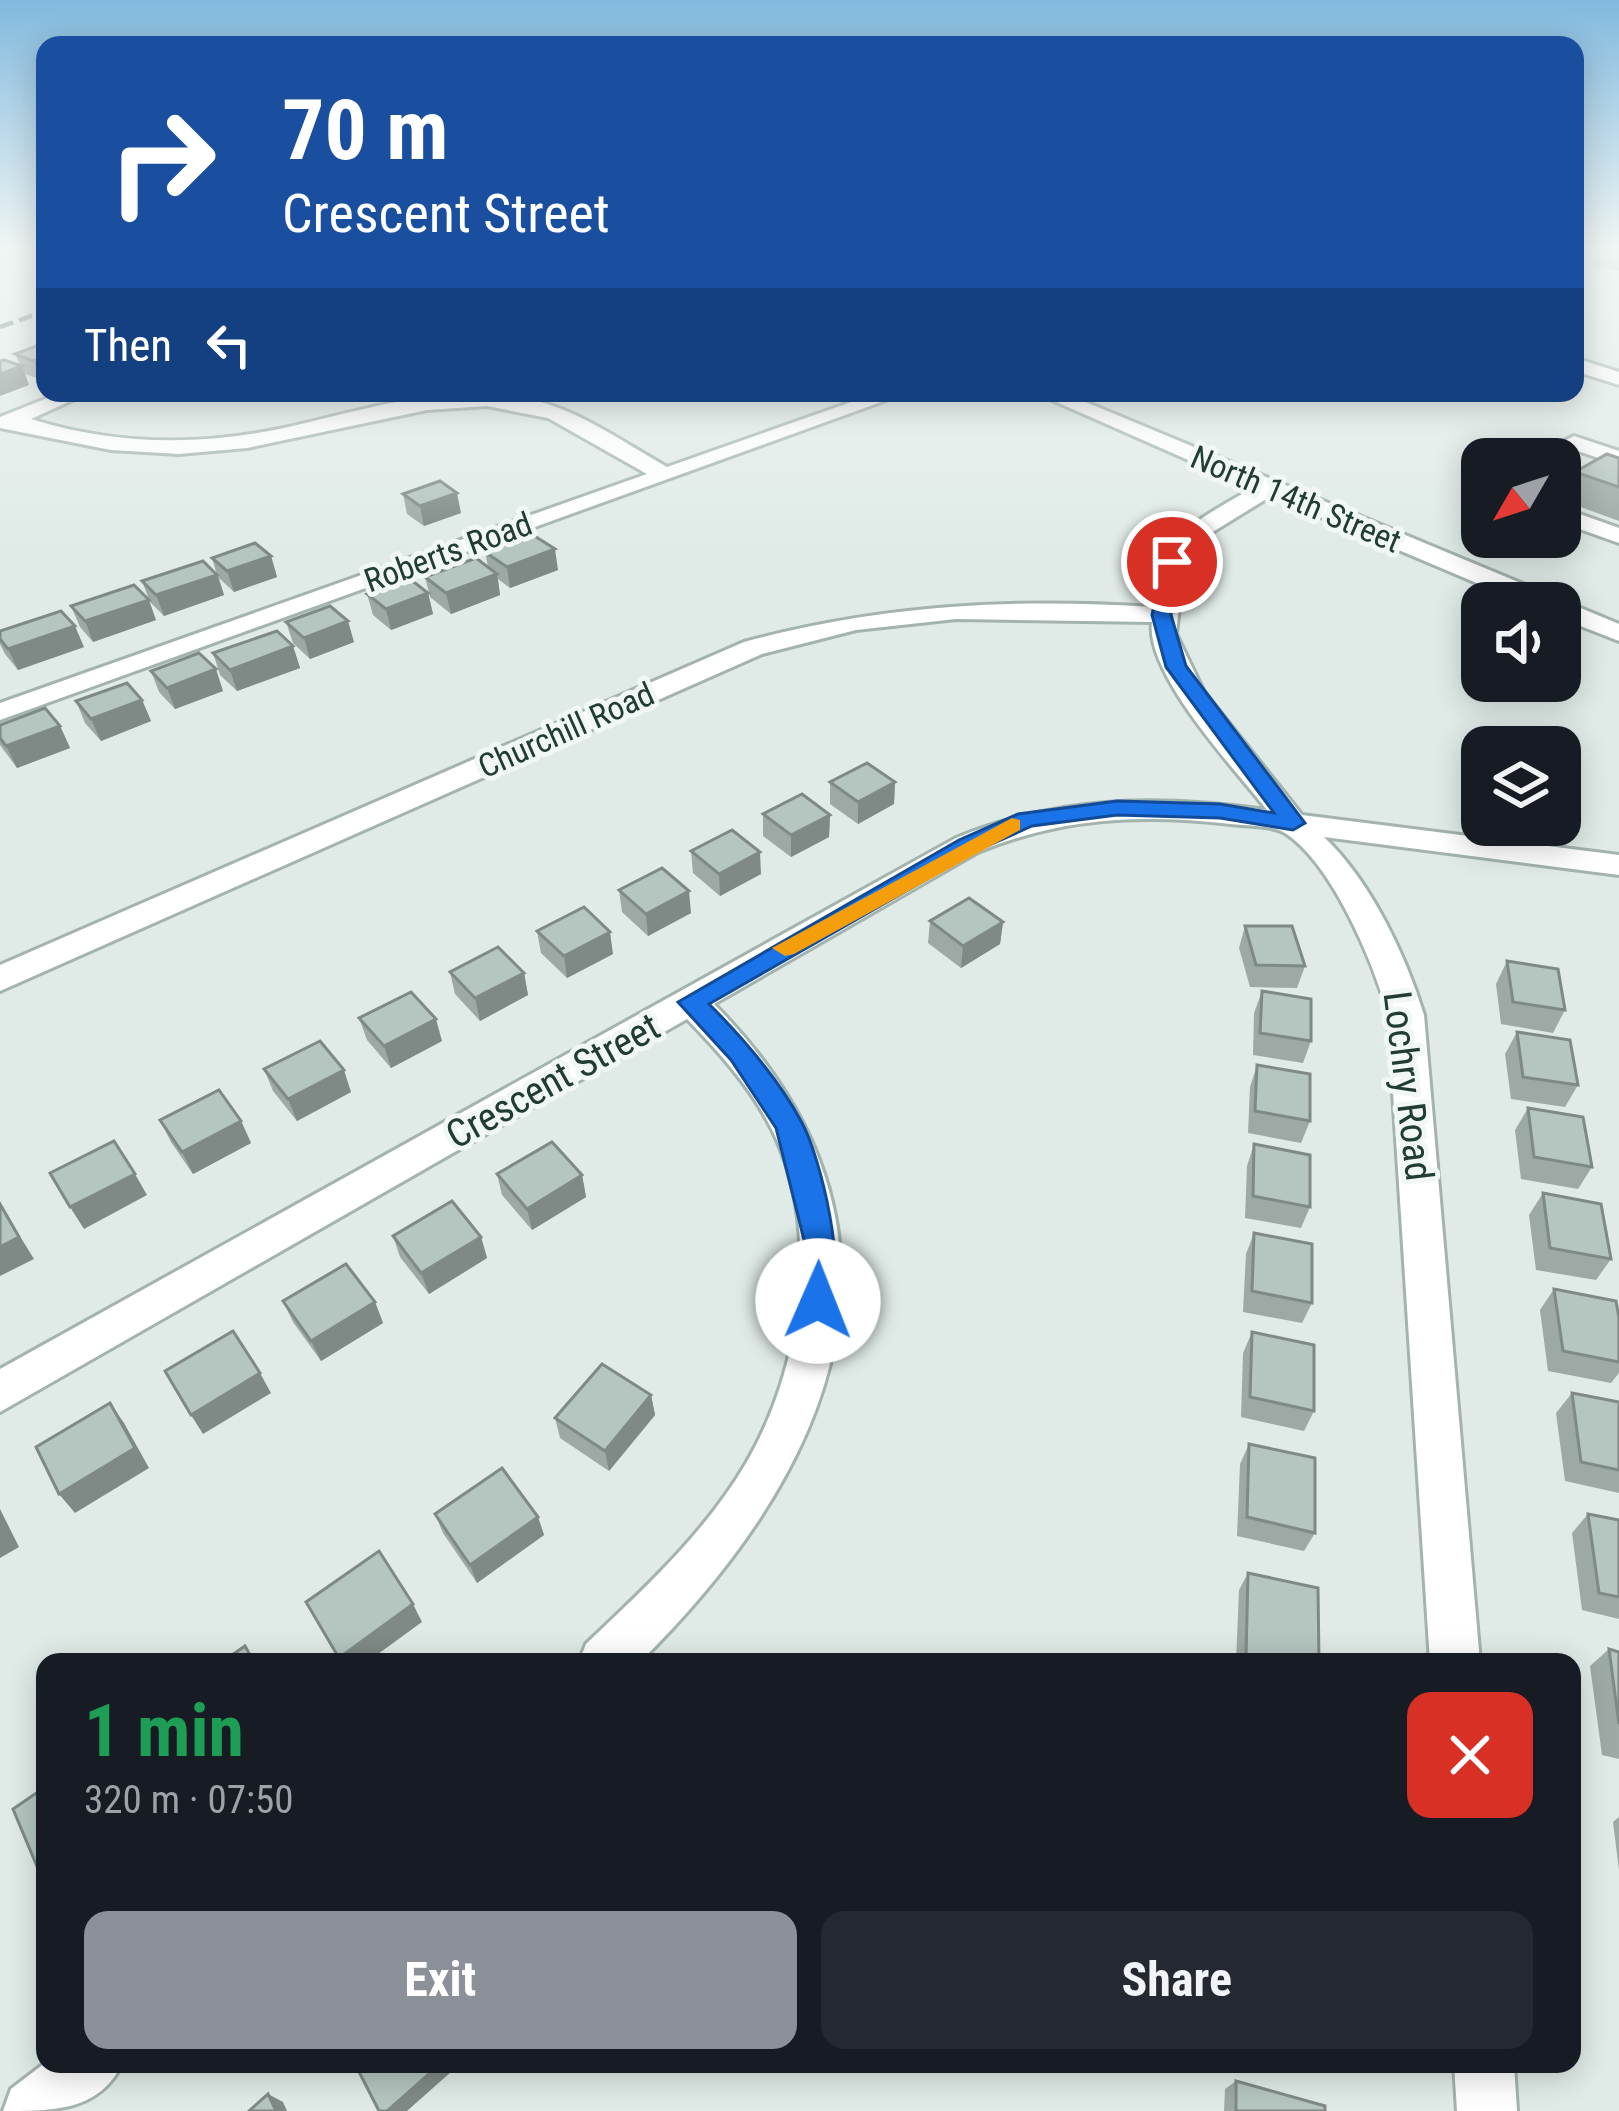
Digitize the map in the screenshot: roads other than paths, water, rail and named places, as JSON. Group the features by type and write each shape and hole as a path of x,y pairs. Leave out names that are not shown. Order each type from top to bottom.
{"street":[{"path":"1584,367 1619,379"},
{"path":"5,422 55,402"},
{"name":"Roberts Road","path":"0,712 871,402"},
{"name":"North 14th Street","path":"1067,402 1495,582"},
{"path":"5,422 91,443 211,447 419,404 516,403 548,411 664,475"},
{"path":"1581,444 1619,458"},
{"path":"1161,615 1172,562 1195,533 1227,508 1267,488"},
{"path":"1581,522 1619,536"},
{"name":"Churchill Road","path":"0,979 753,648 839,623 925,609 1040,606 1161,615"},
{"name":"Lochry Road","path":"1161,615 1163,634 1191,694 1293,823 1331,861 1377,937 1406,1016 1453,1653"},
{"path":"1581,618 1619,633"},
{"name":"Crescent Street","path":"0,1392 947,856 1027,819 1117,808 1220,811 1619,865"},
{"path":"613,1653 674,1594 732,1522 777,1452 801,1385 818,1301 819,1240 790,1126 741,1053 692,1002"},
{"path":"33,2111 81,2073"},
{"path":"1485,2073 1487,2111"}]}
